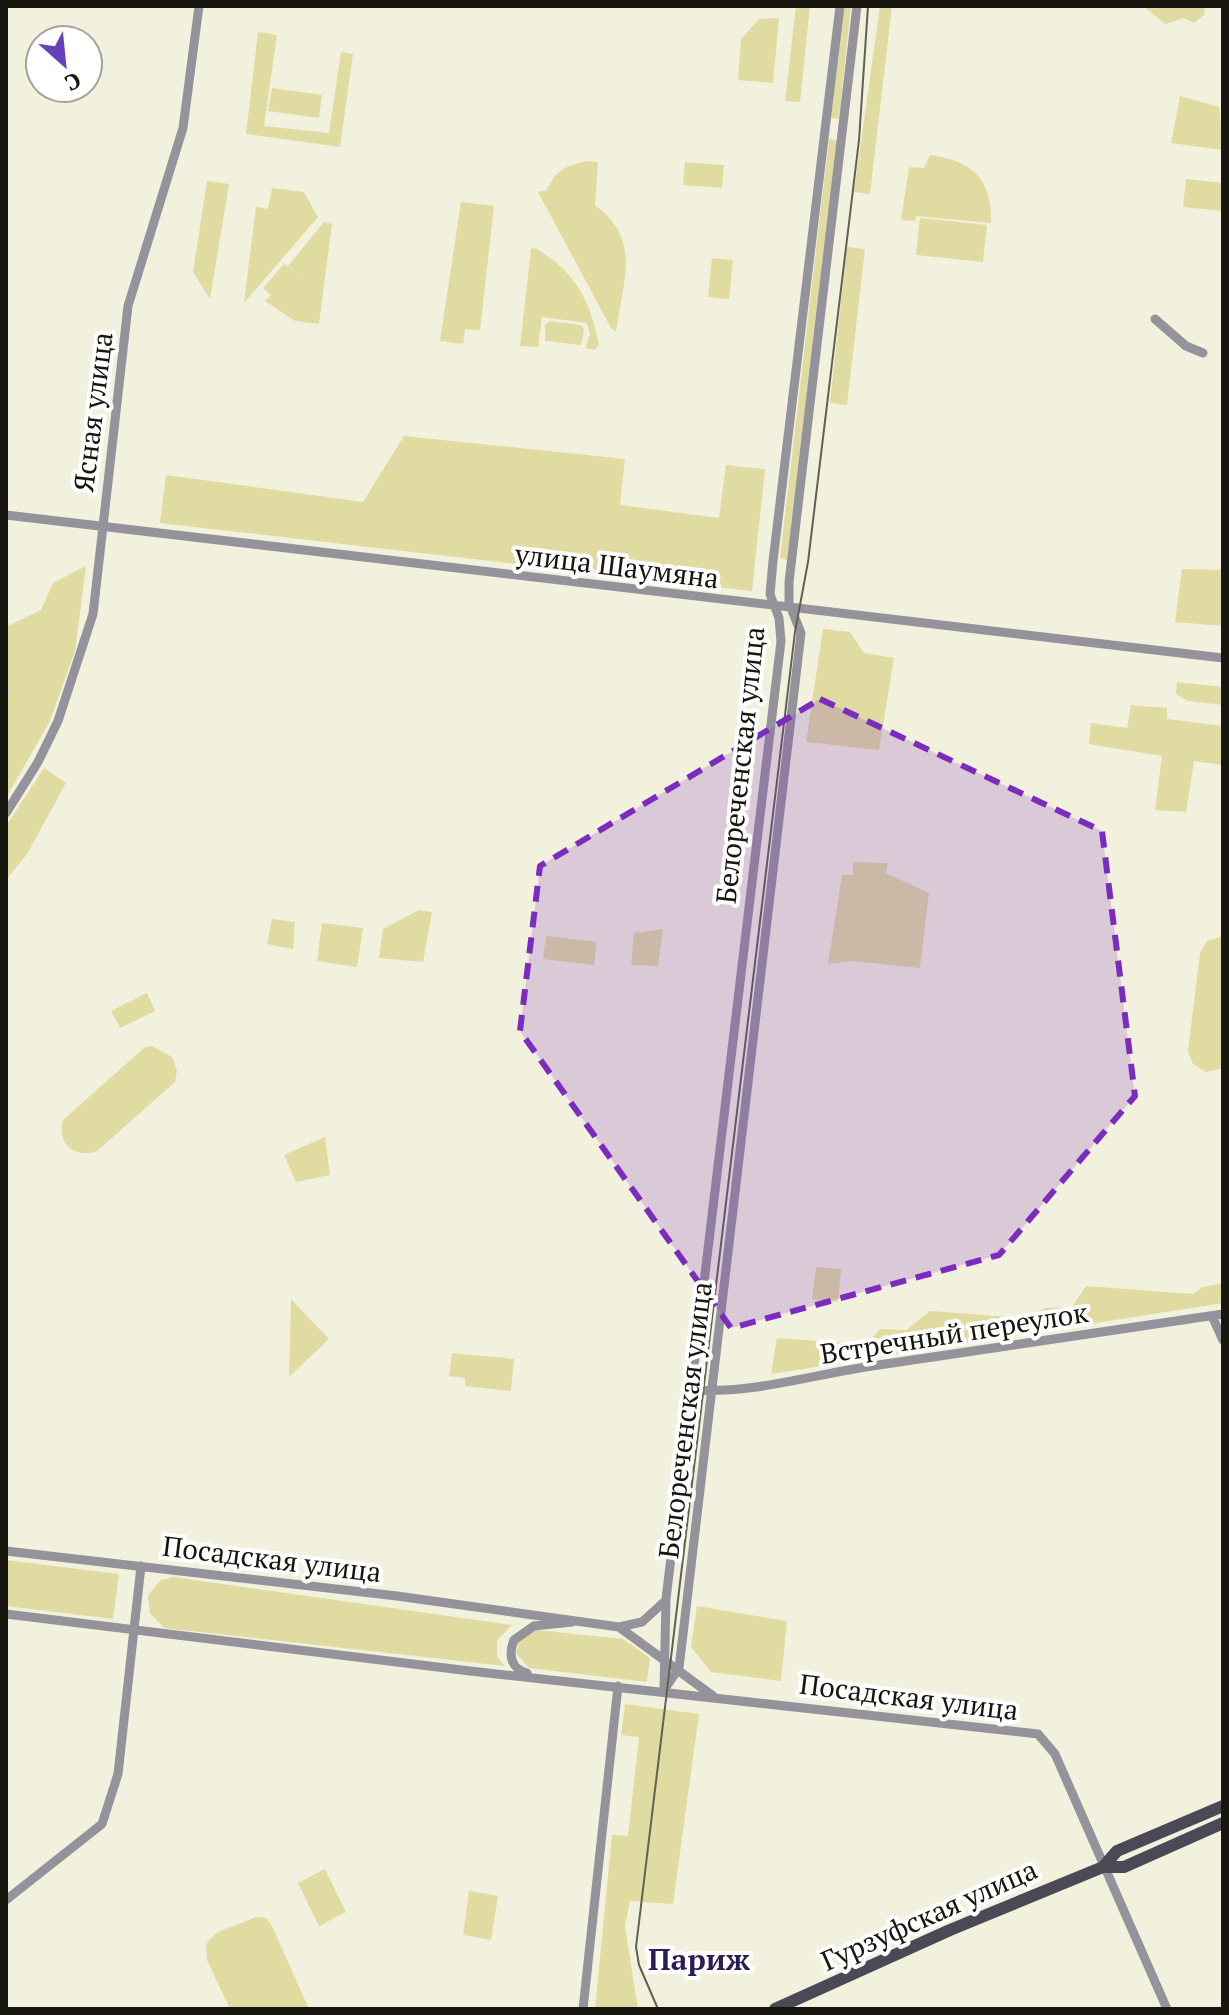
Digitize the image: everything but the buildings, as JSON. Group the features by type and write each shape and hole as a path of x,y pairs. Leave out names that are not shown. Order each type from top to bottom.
{"main road":[{"name":"Гурзуфская улица","path":"1103,1867 1117,1851 1223,1806"},
{"name":"Гурзуфская улица","path":"775,2009 950,1930 1103,1867 1124,1867 1223,1823"}],"street":[{"name":"Ясная улица","path":"6,813 38,762 82,658 93,614 128,306 183,128 199,6"},
{"name":"Белореченская улица","path":"666,1599 777,683 781,630 770,594 773,555 840,6"},
{"name":"Белореченская улица","path":"679,1668 801,633 790,608 789,582 857,6"},
{"path":"1155,319 1186,346 1203,353"},
{"name":"улица Шаумяна","path":"6,515 1223,658"},
{"path":"1218,1315 1223,1340"},
{"name":"Встречный переулок","path":"691,1390 767,1386 868,1367 1218,1315"},
{"name":"Посадская улица","path":"6,1551 619,1627 679,1668 713,1696"},
{"path":"6,1900 102,1824 118,1774 141,1566"},
{"path":"664,1690 662,1656 666,1599"},
{"path":"619,1627 649,1618 666,1599"},
{"name":"Посадская улица","path":"6,1614 1038,1734 1055,1754 1167,2009"},
{"name":"Посадская улица","path":"567,1681 518,1669 511,1659 511,1646 519,1634 534,1626 579,1621"},
{"path":"664,1690 679,1668"},
{"path":"583,2009 618,1686"}],"highlighted area":[{"path":"820,699 1102,831 1135,1096 999,1255 731,1328 520,1031 540,866"}],"shaded area":[{"path":"796,6 810,6 800,102 785,101"},
{"path":"842,6 851,6 839,119 831,118"},
{"path":"880,6 892,6 870,194 854,192"},
{"path":"1143,6 1205,6 1204,15 1194,23 1184,18 1165,24"},
{"path":"779,18 773,83 738,80 741,39 759,19"},
{"path":"258,32 277,35 264,126 329,133 341,52 353,54 340,147 246,134"},
{"path":"272,88 322,95 319,118 268,111"},
{"path":"1180,96 1219,107 1223,150 1171,143"},
{"path":"829,139 838,141 787,560 780,558"},
{"path":"930,155 957,162 977,174 988,194 991,223 916,216 915,221 901,220 909,167 924,168"},
{"path":"588,161 598,162 595,205 610,218 624,247 625,278 616,332 611,328 538,192 547,190 563,170"},
{"path":"685,162 724,165 722,188 683,185"},
{"path":"1186,179 1223,183 1223,211 1183,207"},
{"path":"207,181 229,184 210,299 193,272"},
{"path":"272,188 304,192 318,217 244,303 256,207 268,209"},
{"path":"461,202 494,206 480,330 465,329 463,344 440,341"},
{"path":"920,218 987,225 983,262 916,255"},
{"path":"324,222 332,224 319,324 295,321 265,301 271,295 263,288 284,264 300,275 288,266"},
{"path":"847,247 865,249 847,405 830,403"},
{"path":"535,248 561,267 579,288 595,329 599,345 595,350 585,348 590,334 587,323 542,317 538,347 520,346 531,249"},
{"path":"712,258 733,260 729,299 708,297"},
{"path":"550,321 581,325 584,330 581,345 545,341 545,325"},
{"path":"404,436 625,459 620,505 719,518 726,465 765,469 752,591 160,523 166,475 363,502"},
{"path":"86,566 75,651 49,723 6,798 6,627 41,610 53,583"},
{"path":"1182,569 1223,570 1223,626 1175,622"},
{"path":"823,629 850,632 864,653 894,658 879,750 806,742"},
{"path":"1177,682 1223,687 1223,705 1188,701 1176,694"},
{"path":"1131,705 1167,708 1167,719 1223,726 1223,765 1194,761 1186,812 1155,810 1162,756 1089,744 1091,723 1127,728"},
{"path":"44,768 66,783 27,854 6,880 6,826"},
{"path":"853,862 888,863 886,873 929,893 920,968 852,961 828,964 842,875 853,875"},
{"path":"419,910 432,912 423,962 379,958 383,929"},
{"path":"272,919 295,922 293,949 267,944"},
{"path":"322,923 363,928 357,967 317,961"},
{"path":"663,929 658,966 631,965 634,933"},
{"path":"546,936 597,942 594,965 543,959"},
{"path":"1223,936 1223,1068 1206,1072 1193,1064 1188,1051 1200,953 1207,941"},
{"path":"147,993 155,1011 120,1028 111,1011"},
{"path":"152,1046 172,1057 177,1070 175,1082 97,1151 74,1151 62,1136 63,1120 145,1047"},
{"path":"325,1137 330,1175 296,1182 284,1155"},
{"path":"816,1267 841,1269 838,1302 812,1299"},
{"path":"1223,1283 1223,1303 771,1374 777,1338 862,1344 868,1343 880,1329 906,1330 930,1311 1024,1318 1046,1308 1072,1307 1086,1286 1193,1294 1203,1287"},
{"path":"291,1299 329,1339 289,1377"},
{"path":"452,1353 514,1359 511,1391 465,1386 465,1378 449,1376"},
{"path":"6,1560 119,1574 113,1619 6,1606"},
{"path":"173,1577 512,1625 497,1640 497,1657 505,1666 164,1628 150,1613 148,1595 161,1580"},
{"path":"697,1606 787,1621 781,1681 711,1672 691,1647"},
{"path":"537,1630 623,1639 650,1658 647,1682 529,1668 516,1653 519,1640"},
{"path":"625,1704 699,1714 673,1904 630,1901 625,1926 638,2009 595,2009 612,1835 628,1836 639,1737 621,1735"},
{"path":"325,1869 346,1912 319,1926 298,1883"},
{"path":"469,1891 498,1896 491,1940 463,1935"},
{"path":"256,1917 266,1918 272,1926 309,2009 230,2009 207,1960 206,1944 216,1933"}],"waterway":[{"path":"6,697 8,692"}],"tram line":[{"path":"658,2009 639,1965 636,1947 795,632 808,562 859,140 868,6"}],"district":[{"name":"Париж","path":"699,1960"}]}
